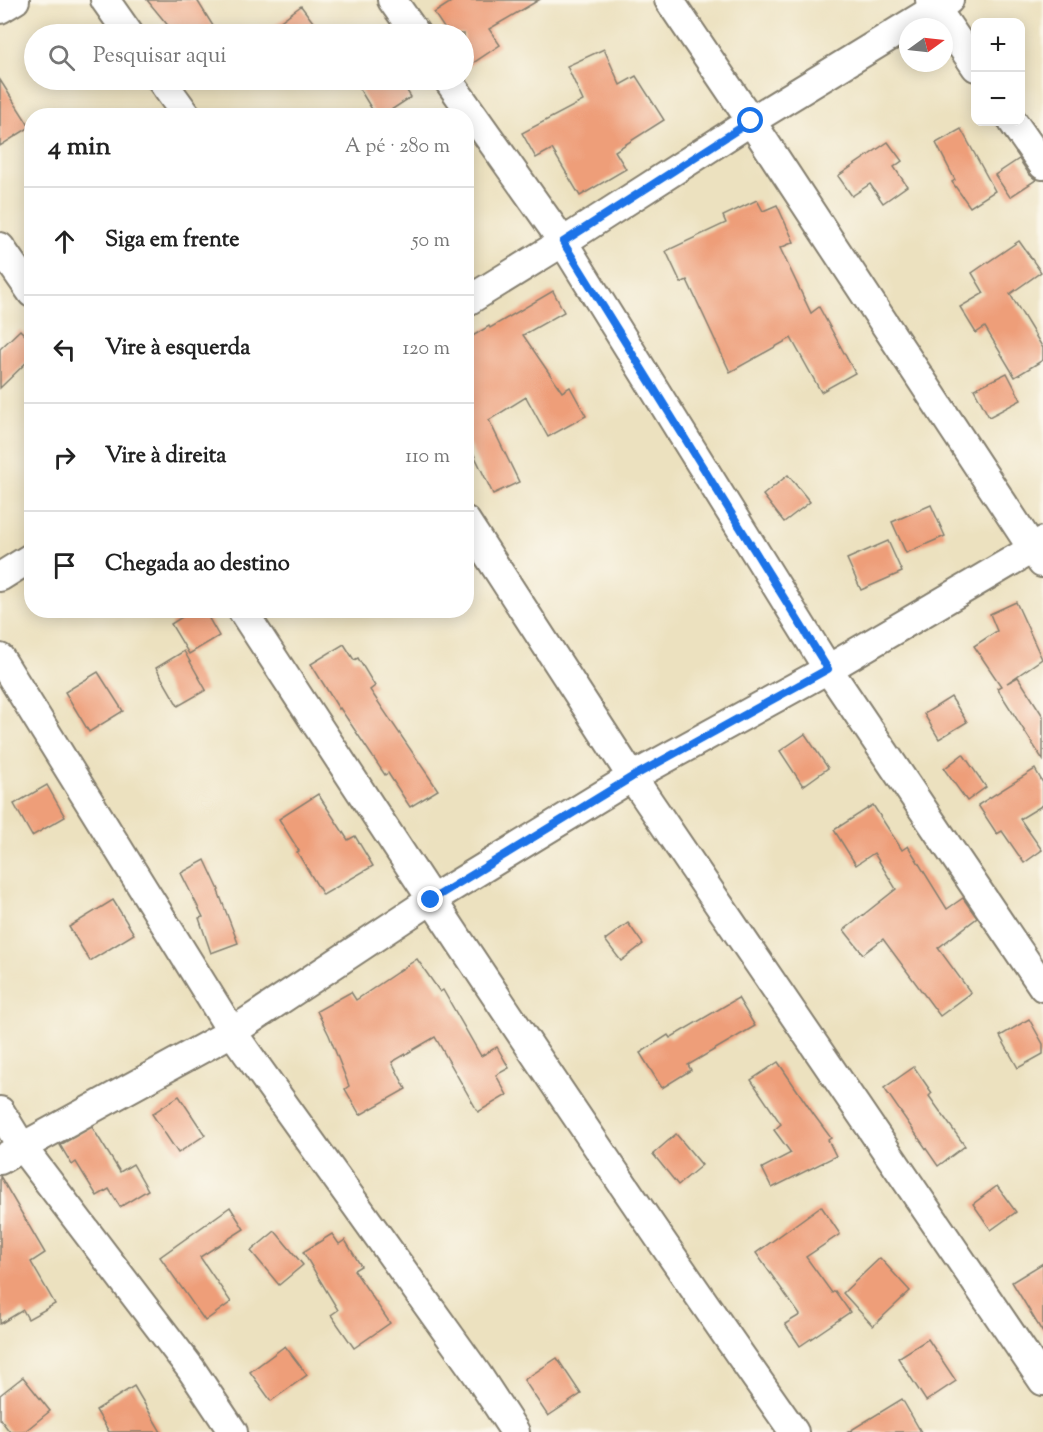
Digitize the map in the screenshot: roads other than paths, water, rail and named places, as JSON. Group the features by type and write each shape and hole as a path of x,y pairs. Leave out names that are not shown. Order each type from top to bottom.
{"street":[{"path":"0,9 15,0"},
{"path":"105,0 122,24"},
{"path":"392,0 409,24"},
{"path":"11,1153 232,1032 431,900 632,777 1039,552 669,0"},
{"path":"474,297 938,3 971,60"},
{"path":"168,90 181,108"},
{"path":"455,90 468,108"},
{"path":"474,117 563,242 828,669 1043,987"},
{"path":"1016,126 1043,165"},
{"path":"0,247 24,282"},
{"path":"474,533 632,777 1043,1381"},
{"path":"0,577 24,562"},
{"path":"247,618 431,900 794,1432"},
{"path":"0,658 232,1032 470,1364 515,1432"},
{"path":"0,1111 11,1153 190,1369 233,1432"}]}
